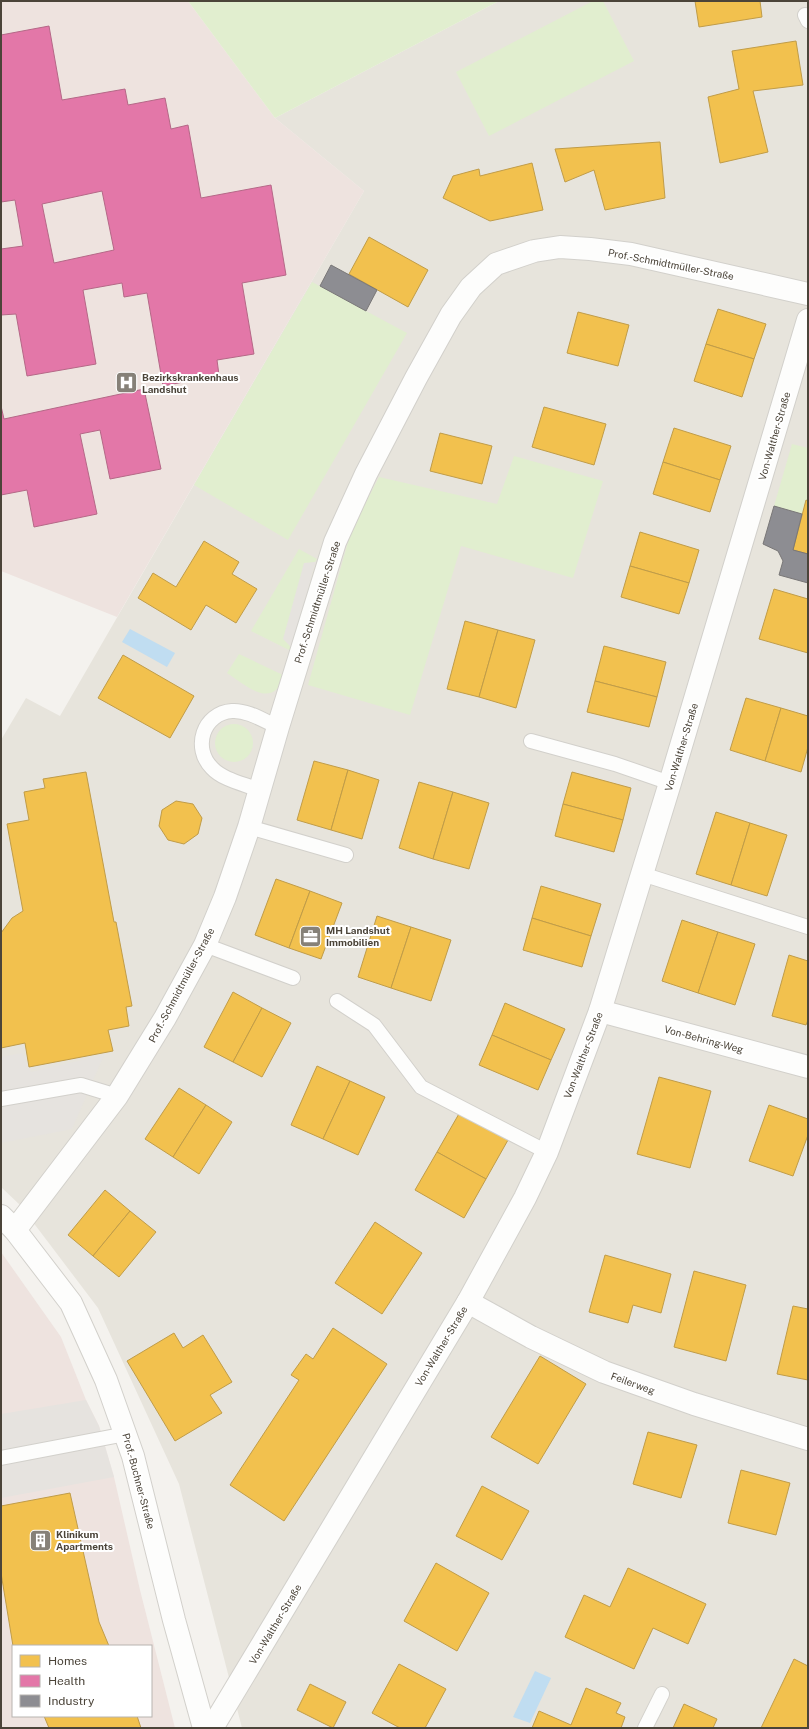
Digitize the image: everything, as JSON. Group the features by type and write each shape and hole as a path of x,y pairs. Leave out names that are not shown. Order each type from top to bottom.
{"street":[{"name":"Prof.-Schmidtmüller-Straße","path":"8,1223 117,1096 165,1018 205,945 225,897 249,827 335,542 366,474 451,315 471,287 496,264 534,251 560,247 590,248 639,256 808,294"},
{"name":"Von-Walther-Straße","path":"212,1728 468,1302 525,1198 547,1152 600,1011 670,784 808,320"},
{"name":"Von-Behring-Weg","path":"600,1011 808,1067"},
{"name":"Prof.-Buchner-Straße","path":"8,1223 71,1303 106,1380 133,1456 174,1620 204,1728"},
{"name":"Feilerweg","path":"468,1302 531,1337 604,1372 694,1404 808,1439"}],"lane":[{"path":"259,790 213,770 205,760 201,747 203,734 209,722 220,714 232,711 245,712 278,727"},
{"path":"531,741 615,764 670,784"},
{"path":"249,827 346,855"},
{"path":"642,874 808,927"},
{"path":"205,945 293,978"},
{"path":"337,1001 374,1025 421,1087 547,1152"},
{"path":"1,1099 81,1084 117,1096"},
{"path":"1,1458 126,1434"},
{"path":"645,1728 662,1694"}],"shaded area":[{"name":"Bezirkskrankenhaus Landshut","path":"1,1 188,1 275,118 364,191 117,617 1,571"},
{"path":"499,1 808,1 808,1728 242,1728 179,1484 98,1308 20,1205 1,1187 1,740 26,698 60,716 364,191 275,118"},
{"path":"315,562 292,648 283,639 304,563"},
{"path":"22,1053 31,1072 104,1055 72,1129 1,1143 1,1057"},
{"path":"1,1252 61,1337 86,1400 99,1426 114,1477 140,1590 175,1728 1,1728"},
{"path":"86,1400 99,1426 114,1477 1,1498 1,1414"}],"green space":[{"path":"188,1 499,1 275,118"},
{"path":"593,1 603,1 634,61 489,136 456,72"},
{"path":"312,282 407,333 288,540 194,485"},
{"path":"792,444 808,448 808,501 806,500 802,514 774,506"},
{"path":"514,456 603,481 573,578 461,546 410,715 308,685 351,531 379,477 497,504"},
{"path":"299,549 317,559 315,562 304,564 291,651 251,631"},
{"path":"239,654 283,675 277,689 271,693 265,694 258,692 227,673"},
{"path":"230,724 238,724 248,729 252,736 252,750 248,757 238,762 230,762 220,757 218,754 215,747 215,739 220,729 223,727"}],"water":[{"path":"130,629 175,653 167,667 122,642"},
{"path":"535,1671 551,1678 530,1723 513,1717"}],"building: Homes":[{"path":"695,1 760,1 762,17 699,27"},
{"path":"796,41 803,85 753,91 768,152 720,163 708,97 739,89 732,51"},
{"path":"660,142 665,198 605,210 594,170 565,182 555,149"},
{"path":"532,163 543,210 490,221 443,198 453,176 479,169 480,176"},
{"path":"369,237 428,270 408,307 349,274"},
{"path":"718,309 766,324 754,359 706,344"},
{"path":"578,312 629,325 618,366 567,353"},
{"path":"706,344 754,359 742,397 694,381"},
{"path":"544,407 606,424 594,465 532,447"},
{"path":"674,428 731,446 720,480 663,462"},
{"path":"440,433 492,446 482,484 430,471"},
{"path":"663,462 720,480 710,512 653,494"},
{"path":"806,500 808,501 808,554 793,550"},
{"path":"640,532 699,550 689,583 630,566"},
{"path":"204,541 239,562 232,574 257,589 236,623 206,605 191,630 138,598 153,573 176,587"},
{"path":"630,566 689,583 679,614 621,597"},
{"path":"774,589 808,599 808,653 759,639"},
{"path":"465,621 498,630 479,697 447,689"},
{"path":"498,630 535,640 516,708 479,697"},
{"path":"604,646 666,662 657,697 595,681"},
{"path":"123,655 194,696 170,738 98,698"},
{"path":"595,681 657,697 649,727 587,712"},
{"path":"746,698 781,708 765,761 730,750"},
{"path":"781,708 808,716 808,747 801,772 765,761"},
{"path":"314,761 348,770 331,830 297,820"},
{"path":"348,770 379,780 362,839 331,830"},
{"path":"86,772 114,922 116,922 132,1006 126,1007 129,1026 108,1030 113,1051 29,1067 25,1043 1,1048 1,933 12,918 23,911 7,824 29,820 24,792 45,788 43,779"},
{"path":"572,772 631,788 623,820 563,804"},
{"path":"419,782 453,792 433,859 399,848"},
{"path":"453,792 489,803 469,869 433,859"},
{"path":"176,801 193,804 202,818 198,834 184,844 168,840 159,826 162,810"},
{"path":"563,804 623,820 614,852 555,836"},
{"path":"716,812 750,823 731,885 696,874"},
{"path":"750,823 787,835 767,896 731,885"},
{"path":"276,879 310,891 289,948 255,935"},
{"path":"541,886 601,904 591,936 532,918"},
{"path":"310,891 342,903 321,959 289,948"},
{"path":"377,916 411,927 391,988 358,977"},
{"path":"532,918 591,936 582,967 523,950"},
{"path":"682,920 718,932 698,993 662,981"},
{"path":"411,927 451,940 431,1001 391,988"},
{"path":"718,932 755,944 735,1005 698,993"},
{"path":"789,955 808,961 808,1020 806,1025 772,1016"},
{"path":"233,992 262,1008 233,1062 204,1047"},
{"path":"505,1003 565,1029 551,1060 492,1035"},
{"path":"262,1008 291,1023 262,1077 233,1062"},
{"path":"492,1035 551,1060 538,1090 479,1065"},
{"path":"317,1066 350,1081 323,1139 291,1125"},
{"path":"659,1077 711,1091 690,1168 637,1154"},
{"path":"350,1081 385,1097 358,1155 323,1139"},
{"path":"179,1088 206,1105 173,1157 145,1139"},
{"path":"206,1105 232,1122 199,1174 173,1157"},
{"path":"769,1105 808,1119 808,1135 793,1176 749,1161"},
{"path":"460,1112 508,1140 486,1179 437,1152"},
{"path":"437,1152 486,1179 464,1218 415,1190"},
{"path":"105,1190 130,1211 93,1256 68,1235"},
{"path":"130,1211 156,1232 119,1277 93,1256"},
{"path":"375,1222 422,1253 382,1314 335,1283"},
{"path":"605,1255 671,1274 661,1313 633,1305 628,1323 589,1312"},
{"path":"694,1271 746,1285 726,1361 674,1347"},
{"path":"793,1306 808,1309 808,1380 777,1374"},
{"path":"333,1328 387,1364 284,1521 230,1485 299,1380 291,1375 306,1354 313,1359"},
{"path":"174,1333 183,1348 203,1335 232,1382 210,1395 222,1413 175,1441 127,1361"},
{"path":"540,1356 586,1384 538,1464 491,1437"},
{"path":"648,1432 697,1445 681,1498 633,1484"},
{"path":"741,1470 790,1483 776,1535 728,1523"},
{"path":"482,1486 529,1511 502,1560 456,1536"},
{"name":"Klinikum Apartments","path":"70,1493 99,1622 109,1645 13,1645 1,1573 1,1506"},
{"path":"436,1563 489,1593 457,1651 404,1621"},
{"path":"628,1568 706,1604 688,1644 653,1628 634,1669 565,1637 584,1595 610,1607"},
{"path":"794,1659 808,1666 808,1728 761,1728"},
{"path":"399,1664 446,1689 425,1728 400,1728 372,1713"},
{"path":"310,1684 346,1702 333,1728 297,1710"},
{"path":"586,1688 621,1703 616,1713 625,1717 621,1728 532,1728 539,1711 571,1725"},
{"path":"684,1704 717,1719 713,1728 673,1728"},
{"path":"44,1717 137,1717 141,1728 49,1728"}],"building: Health":[{"path":"49,26 62,100 125,89 128,105 165,98 171,129 188,125 201,198 271,185 286,275 242,283 254,354 217,360 219,375 163,386 147,293 124,297 122,283 83,290 96,364 27,376 16,314 1,315 1,249 23,246 15,200 1,202 1,35","holes":["102,191 114,250 54,263 42,204"]},
{"path":"144,389 161,469 110,479 100,430 80,434 97,514 34,527 27,490 1,495 1,406 4,419"}],"building: Industry":[{"path":"331,265 377,290 366,311 320,286"},
{"path":"774,506 802,514 793,550 808,554 808,583 779,575 783,561 778,551 763,544"}],"place":[{"name":"Bezirkskrankenhaus Landshut","path":"127,383"},
{"name":"MH Landshut Immobilien","path":"311,936"},
{"name":"Klinikum Apartments","path":"41,1540"}]}
